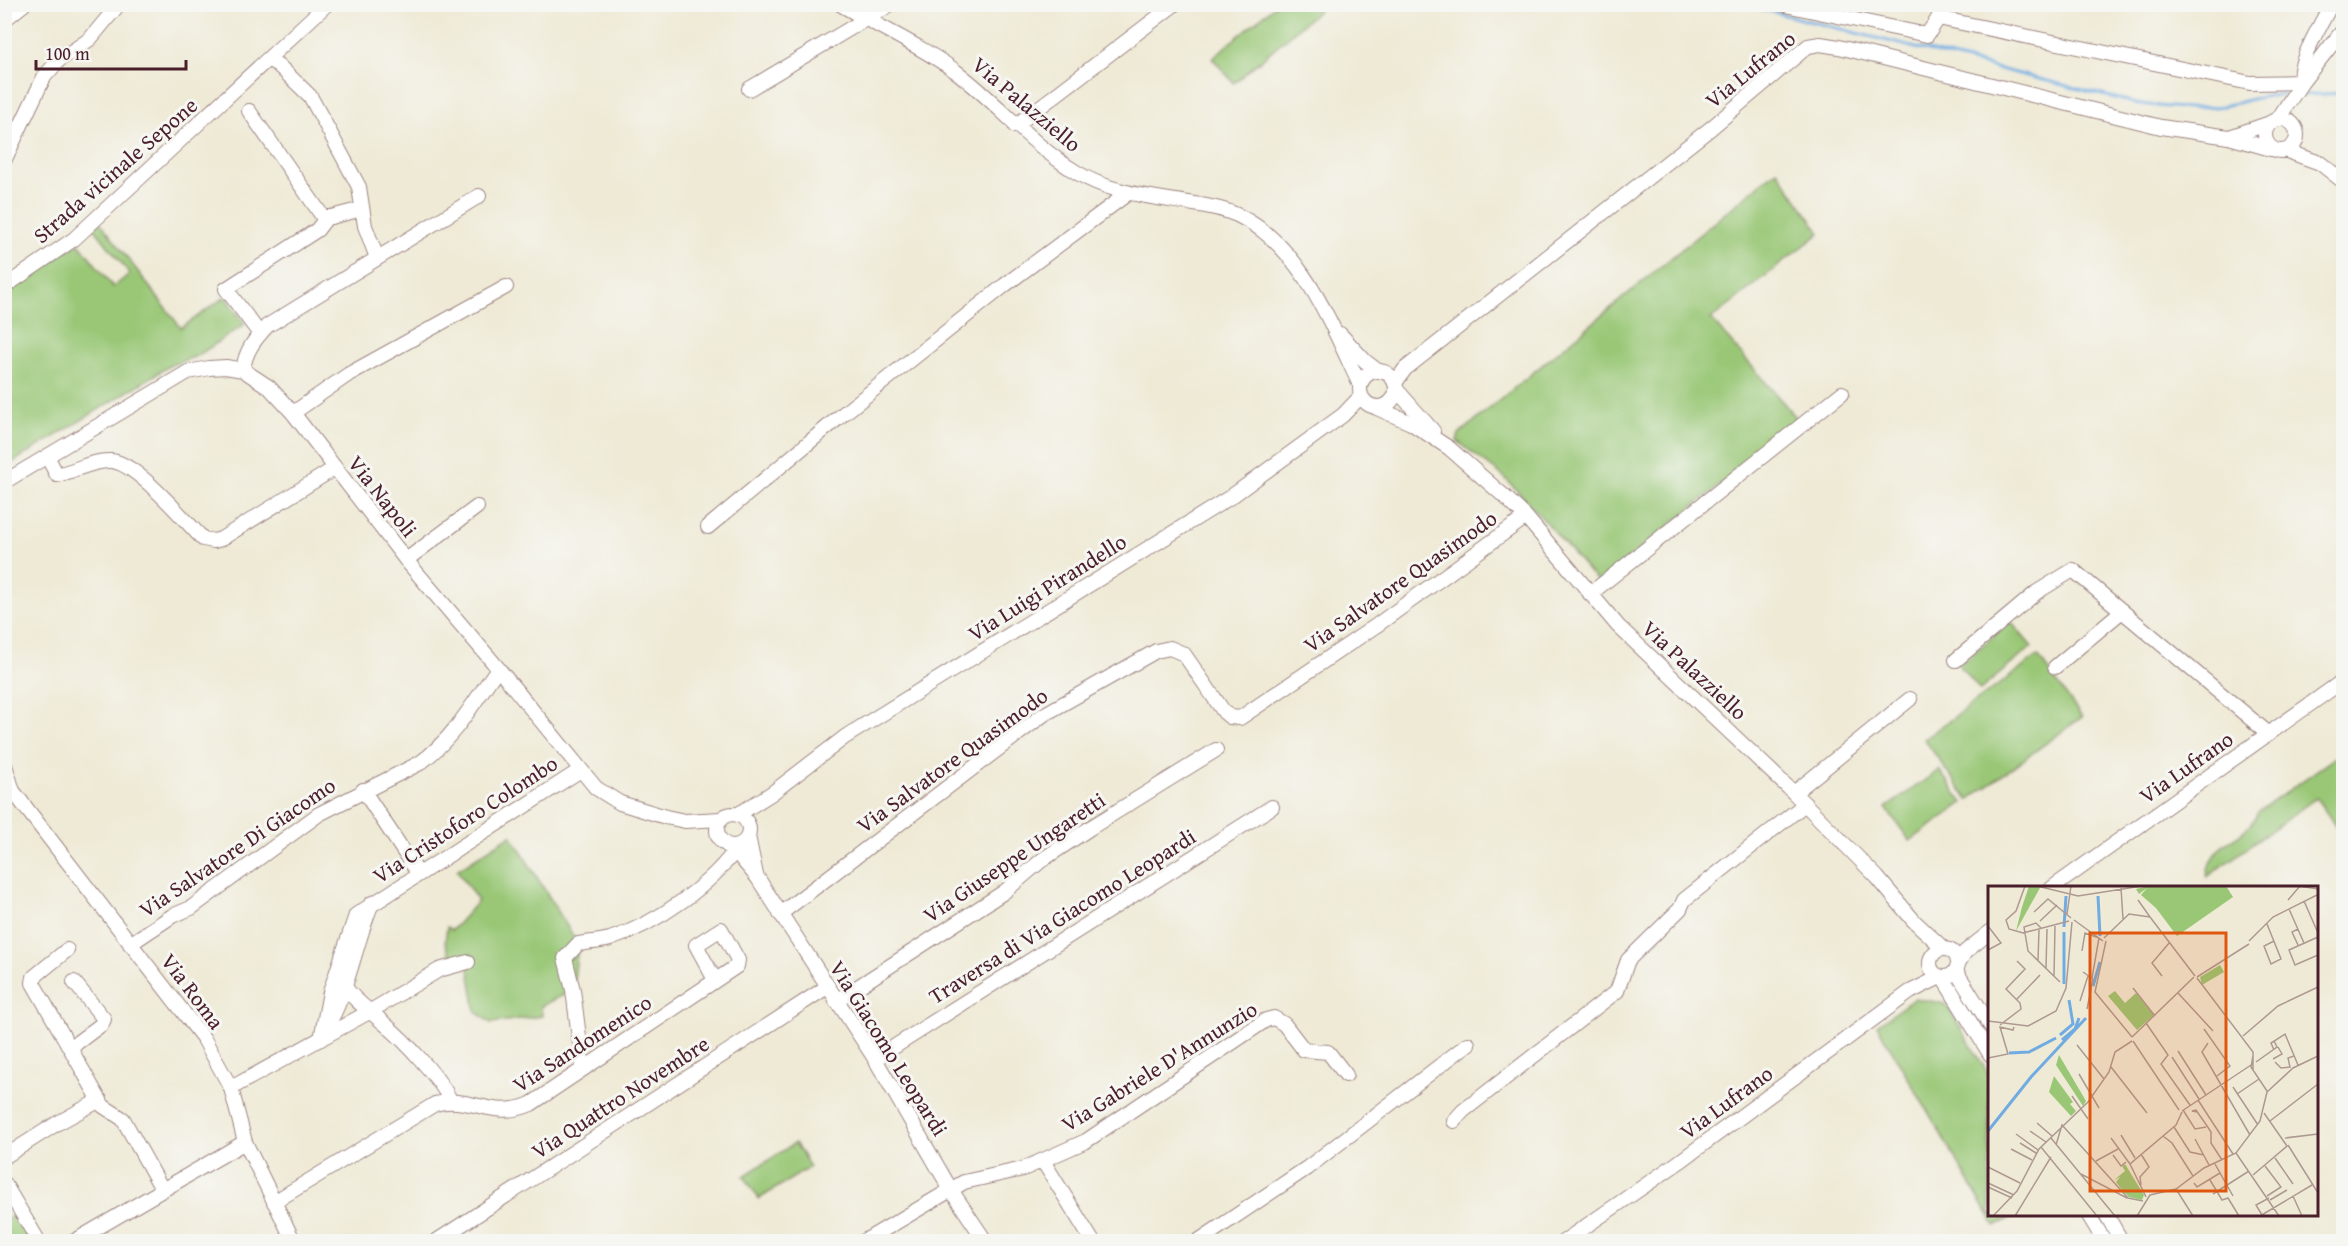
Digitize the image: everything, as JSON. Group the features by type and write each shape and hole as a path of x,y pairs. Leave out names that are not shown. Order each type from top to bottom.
{"street":[{"path":"4,20 24,4"},
{"path":"4,161 44,77 58,60 82,46 100,29 119,4"},
{"name":"Strada vicinale Sepone","path":"4,287 74,239 327,4"},
{"name":"Via Palazziello","path":"840,4 955,71 978,89 1044,150 1078,174 1127,194 1208,206 1237,215 1265,233 1292,260 1312,290 1367,398 1449,448"},
{"path":"749,89 891,4"},
{"path":"1016,126 1175,4"},
{"path":"1781,4 1817,14 1928,35 1948,4"},
{"path":"2302,82 2300,67 2331,4"},
{"path":"1938,18 2250,83 2302,82"},
{"path":"2271,149 2265,136 2274,121 2292,100 2302,82 2343,29"},
{"name":"Via Lufrano","path":"1396,386 1405,369 1711,128 1808,46 1820,44 1839,47 2161,126 2229,137 2282,152 2287,151 2320,163"},
{"path":"269,60 278,64 310,96 359,188 365,226 377,258"},
{"path":"2287,151 2295,144 2292,100"},
{"path":"249,111 323,217 362,209"},
{"path":"2274,121 2283,119 2295,129"},
{"name":"Via Lufrano","path":"2229,137 2274,121"},
{"name":"Via Lufrano","path":"2295,129 2320,163 2343,182"},
{"path":"708,527 843,414 978,307 1127,194"},
{"path":"243,370 244,359 250,346 267,327 479,196"},
{"path":"260,334 226,289 317,230 327,217"},
{"path":"293,413 349,374 506,287"},
{"name":"Via Palazziello","path":"1327,318 1365,361 1382,371"},
{"name":"Via Napoli","path":"4,482 48,458 188,372 226,367 243,370 269,387 293,413 405,560 498,668 579,771 596,788 620,803 685,821 735,842"},
{"name":"Via Lufrano","path":"1382,371 1405,369"},
{"path":"1382,371 1396,386 1393,400 1383,407 1367,398 1365,376 1382,371"},
{"name":"Via Palazziello","path":"1396,386 1449,448 1526,517 1618,626 1794,793 1877,877 1914,921 1953,958 1988,1023"},
{"path":"1590,594 1842,393"},
{"name":"Via Luigi Pirandello","path":"737,815 772,793 845,737 1232,496 1367,398"},
{"path":"48,458 57,475 96,463 111,461 123,464 148,482 203,539 214,541 221,539 335,468"},
{"path":"405,560 477,507"},
{"name":"Via Salvatore Quasimodo","path":"780,914 1042,715 1156,651 1170,648 1184,654 1224,712 1230,717 1240,718 1377,625 1526,517"},
{"path":"1956,660 2037,592 2073,570 2269,734"},
{"path":"2055,667 2122,611"},
{"name":"Via Salvatore Di Giacomo","path":"130,944 172,916 191,908 319,814 420,763 435,752 450,736 498,668"},
{"name":"Via Lufrano","path":"2055,886 2343,680"},
{"path":"1794,793 1910,699"},
{"name":"Via Giuseppe Ungaretti","path":"836,1001 1004,892 1042,860 1090,828 1216,750"},
{"path":"4,762 9,794"},
{"name":"Via Cristoforo Colombo","path":"321,1039 330,992 354,918 372,903 579,771"},
{"path":"363,790 418,873"},
{"name":"Via Luigi Pirandello","path":"583,1068 573,990 566,958 578,944 607,940 650,922 712,878 725,864 735,842 772,793"},
{"name":"Via Roma","path":"9,794 196,1028 231,1089 244,1142 294,1242"},
{"path":"1454,1121 1463,1111 1617,991 1628,960 1680,909 1684,900 1805,804"},
{"name":"Traversa di Via Giacomo Leopardi","path":"875,1059 1272,807"},
{"name":"Via Napoli","path":"685,821 721,819 729,815 737,815"},
{"path":"721,819 717,829 735,842 746,821 737,815"},
{"name":"Via Giacomo Leopardi","path":"735,842 757,877"},
{"name":"Via Giacomo Leopardi","path":"735,842 875,1059 951,1190 986,1242"},
{"name":"Via Cristoforo Colombo","path":"321,1039 339,1007 372,903"},
{"name":"Via Palazziello","path":"1914,921 1936,971 1988,1051"},
{"path":"1953,958 1935,952 1936,971 1951,976 1953,958 1988,933"},
{"path":"67,950 33,981 100,1100 105,1108 123,1119 162,1190"},
{"path":"231,1089 439,970 468,962"},
{"name":"Via Lufrano","path":"1563,1242 1679,1162 1936,971"},
{"name":"Via Sandomenico","path":"450,1100 502,1111 518,1110 531,1104 715,980"},
{"path":"70,1048 102,1024 104,1019 74,982"},
{"path":"274,1202 429,1107 450,1100 441,1084 384,1022 358,1004 345,987"},
{"name":"Via Quattro Novembre","path":"435,1242 827,987"},
{"path":"330,992 339,1007 353,1012 369,1012"},
{"name":"Via Gabriele D'Annunzio","path":"863,1242 964,1182 1023,1169 1086,1141 1258,1024 1274,1017 1284,1024 1305,1050 1328,1052 1346,1075"},
{"path":"1197,1242 1307,1168 1468,1044"},
{"path":"4,1157 56,1124 100,1100"},
{"path":"73,1242 244,1142"},
{"path":"1043,1161 1092,1242"},
{"path":"4,1183 39,1242"},
{"path":"2089,1216 2105,1242"},
{"path":"2107,1216 2122,1242"}],"green space":[{"path":"1277,4 1325,5 1234,83 1212,58"},
{"path":"1777,170 1820,233 1711,319 1800,422 1598,582 1503,476 1457,441 1459,434"},
{"path":"100,222 181,328 225,297 245,324 197,356 171,365 5,467 5,292 79,243 113,287 130,274 94,228"},
{"path":"2011,622 2032,647 1980,690 1959,665"},
{"path":"2038,656 2082,717 1968,800 1924,739"},
{"path":"2343,752 2343,836 2316,798 2207,877 2214,855 2221,847 2245,830 2258,812"},
{"path":"1939,770 1963,803 1910,841 1886,808"},
{"path":"511,835 578,944 573,990 541,1006 542,1016 491,1023 476,1012 468,963 454,965 445,942 447,927 452,930 478,901 457,870"},
{"path":"1915,998 1946,1004 1988,1073 1988,1214 1877,1025"},
{"path":"795,1143 810,1167 759,1199 744,1176"},
{"path":"15,1214 30,1241 5,1241 4,1220"},
{"path":"1989,1216 2015,1216 1995,1226"}],"waterway":[{"path":"1741,4 2139,104 2202,108 2282,95"},
{"path":"2303,95 2344,93"}]}
